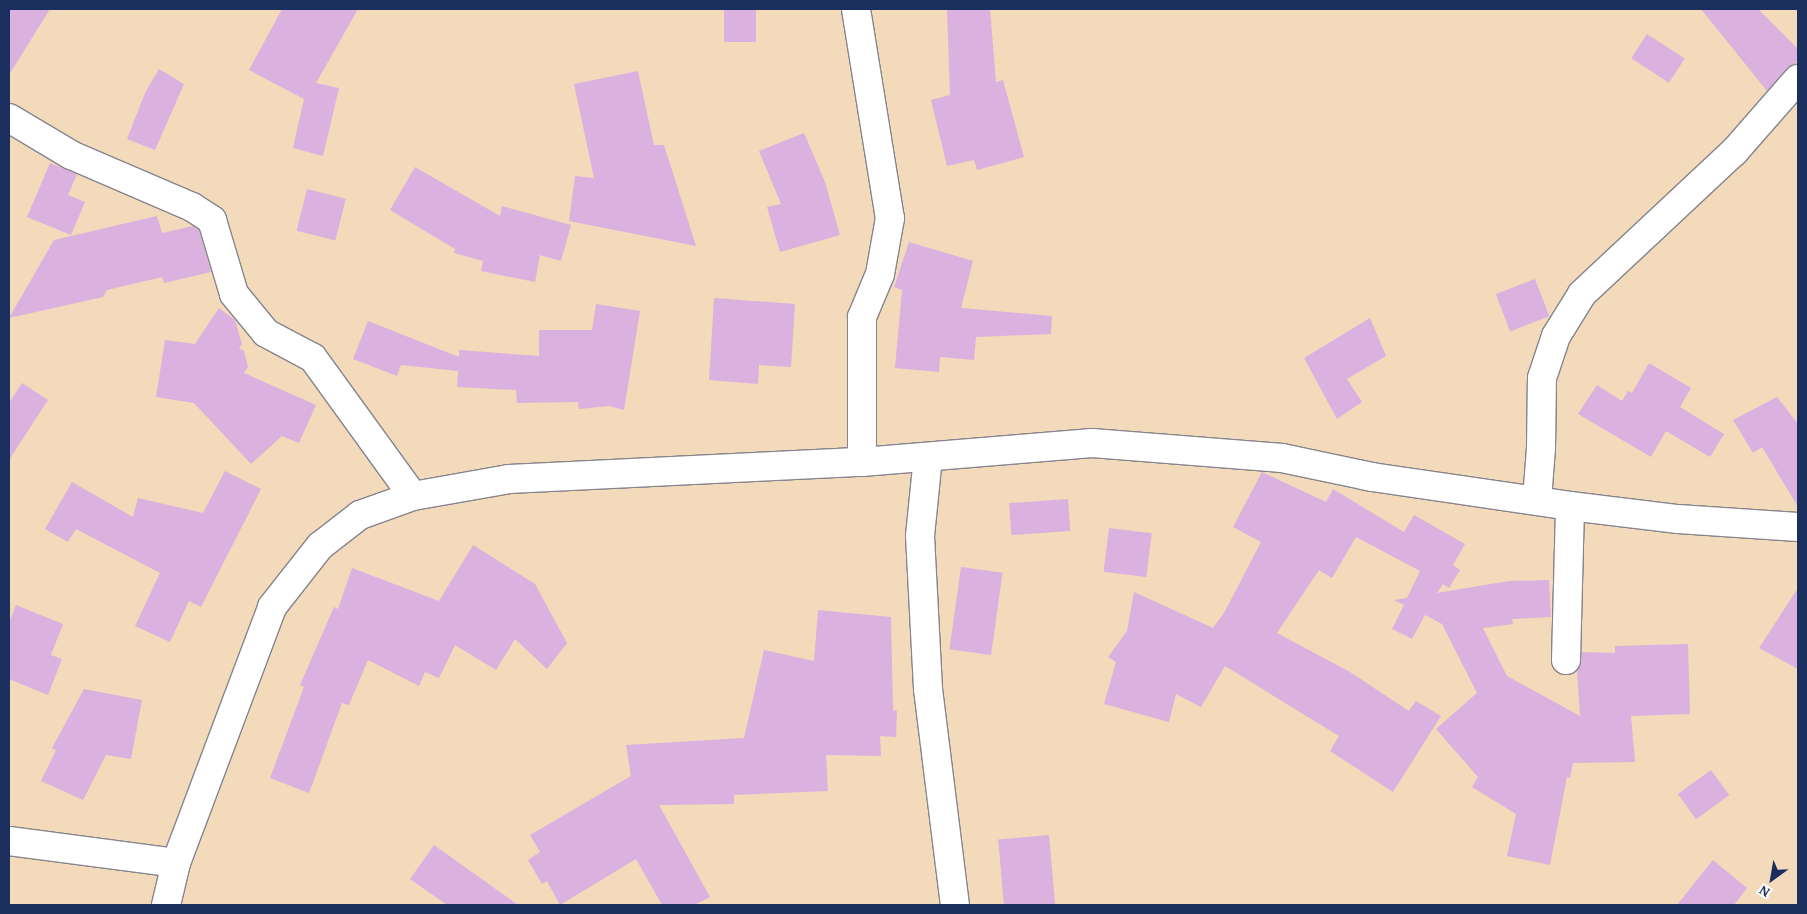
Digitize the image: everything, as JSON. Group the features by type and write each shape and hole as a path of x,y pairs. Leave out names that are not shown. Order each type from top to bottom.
{"street":[{"path":"856,9 890,218 880,274 862,317 862,462"},
{"path":"1537,500 1541,448 1542,378 1561,328 1582,294 1734,152 1798,79"},
{"path":"9,118 72,155 192,208 212,220 234,294 266,333 313,358 413,496"},
{"path":"166,905 176,863 272,607 320,546 360,515 413,496 509,479 862,462 1092,443 1282,458 1372,477 1570,506 1678,519 1798,527"},
{"path":"928,457 920,536 928,690 955,905"},
{"path":"1566,660 1570,506"},
{"path":"9,841 176,863"}],"building":[{"path":"9,9 50,9 9,75"},
{"path":"282,9 358,9 316,83 339,88 323,156 293,148 304,99 249,70"},
{"path":"724,9 756,9 756,42 724,42"},
{"path":"947,9 990,9 996,82 1003,80 1024,157 977,170 974,160 947,166 931,100 950,95"},
{"path":"1701,9 1758,9 1798,49 1798,61 1786,69 1767,91"},
{"path":"1647,34 1685,59 1669,83 1631,58"},
{"path":"159,69 184,84 155,150 127,139 145,93"},
{"path":"638,71 654,145 664,145 696,246 569,221 575,176 594,178 574,84"},
{"path":"804,133 825,182 840,235 780,252 767,207 781,204 759,151"},
{"path":"50,163 77,174 68,195 85,202 71,235 27,217"},
{"path":"415,167 500,216 502,206 571,225 561,261 540,255 535,282 481,271 483,261 454,253 455,249 390,210"},
{"path":"307,189 346,199 335,240 297,231"},
{"path":"157,216 162,233 193,226 199,230 211,272 164,283 162,277 107,290 103,297 9,318 54,240"},
{"path":"909,242 973,261 961,308 1052,316 1051,334 976,337 974,360 940,357 939,372 895,368 902,290 894,287"},
{"path":"1535,279 1549,316 1510,331 1496,294"},
{"path":"714,298 795,304 791,367 759,365 758,384 709,380"},
{"path":"596,304 640,311 624,410 609,406 579,409 578,402 517,403 516,390 457,387 458,371 401,365 397,376 353,359 368,321 459,357 459,350 539,356 539,330 592,330"},
{"path":"219,308 235,320 242,344 239,348 244,351 248,367 244,373 316,405 299,443 282,436 251,464 194,403 156,397 165,340 195,344"},
{"path":"1370,318 1386,356 1347,379 1362,402 1337,419 1304,358"},
{"path":"1649,363 1691,388 1680,407 1724,434 1710,457 1666,431 1651,457 1578,414 1597,385 1622,401 1628,391 1632,393"},
{"path":"22,383 48,400 9,460 9,403"},
{"path":"1777,397 1798,424 1798,507 1762,447 1753,453 1733,420"},
{"path":"225,471 261,489 201,607 189,601 170,642 135,626 160,573 76,529 68,542 45,529 72,482 133,517 138,498 203,513"},
{"path":"1262,472 1326,502 1333,489 1404,532 1414,515 1465,544 1453,565 1460,570 1449,588 1443,584 1437,593 1509,581 1549,580 1551,617 1512,619 1513,624 1483,628 1507,676 1580,716 1577,670 1582,652 1615,653 1615,646 1688,644 1690,714 1631,716 1635,762 1573,763 1570,778 1567,777 1550,865 1507,856 1516,814 1472,787 1478,777 1436,729 1477,693 1442,624 1425,615 1412,639 1392,629 1404,605 1394,600 1407,598 1420,571 1356,537 1332,578 1319,570 1277,633 1350,672 1409,711 1416,701 1441,716 1393,792 1330,751 1339,736 1225,666 1201,707 1176,694 1169,722 1104,704 1116,662 1108,657 1127,631 1134,592 1213,628 1224,613 1261,542 1233,527"},
{"path":"1068,499 1070,531 1011,535 1009,503"},
{"path":"1109,528 1152,533 1146,577 1104,572"},
{"path":"473,545 535,584 567,643 547,669 515,639 496,670 455,645 439,678 425,672 419,686 368,660 349,705 342,703 309,793 270,778 304,687 300,685 334,607 338,609 352,568 439,601"},
{"path":"961,567 1003,573 991,655 949,649"},
{"path":"1798,588 1798,669 1759,648"},
{"path":"16,605 63,624 51,655 62,659 48,695 9,679 9,623"},
{"path":"818,610 891,617 893,710 897,711 896,737 880,736 881,756 826,755 828,791 734,795 734,804 659,805 710,897 694,905 662,905 636,859 560,905 547,881 542,884 528,860 540,852 530,835 631,776 626,745 744,738 764,650 814,661"},
{"path":"84,689 142,700 131,759 106,755 83,800 41,781 56,750 52,748"},
{"path":"1711,770 1729,795 1696,819 1678,794"},
{"path":"1049,835 1055,905 1004,905 998,839"},
{"path":"434,845 518,905 447,905 410,879"},
{"path":"1713,860 1747,888 1734,905 1677,905"}]}
